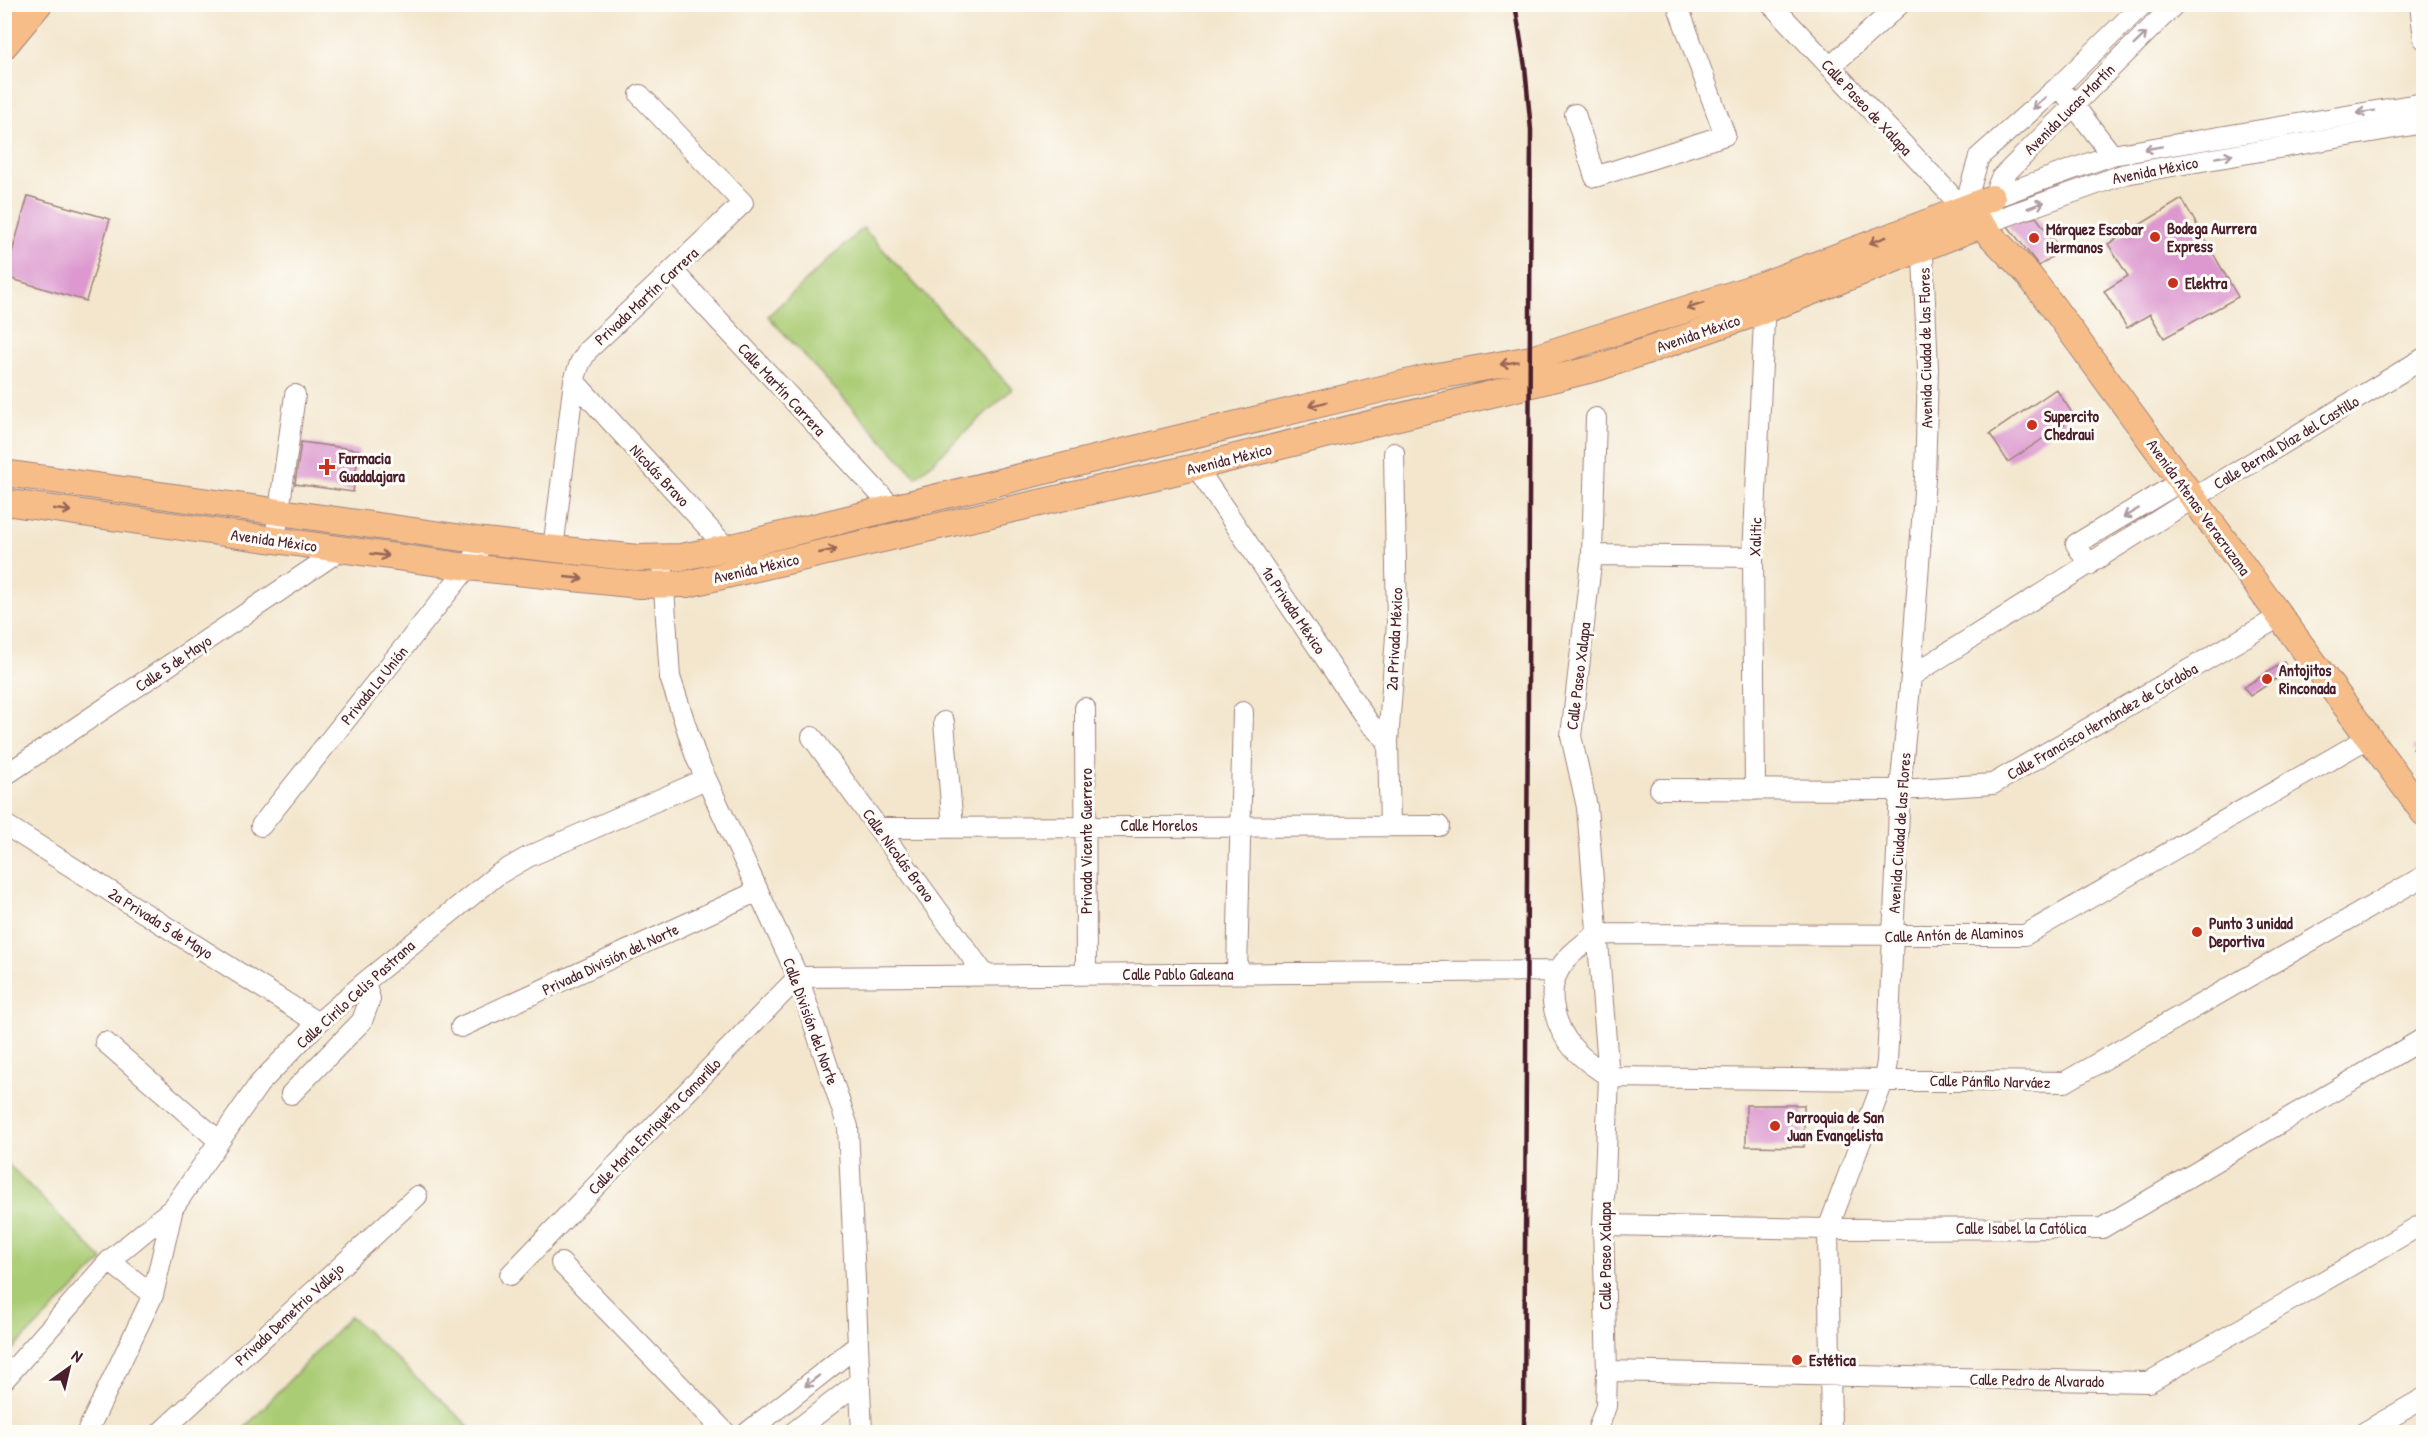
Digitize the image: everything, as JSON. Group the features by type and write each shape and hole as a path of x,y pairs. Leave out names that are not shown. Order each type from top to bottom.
{"highway":[{"path":"4,14 12,4"}],"main road":[{"path":"4,46 39,4"},
{"name":"Avenida México","path":"4,473 484,541 662,559 728,548 1427,378 1531,359 1922,235 1973,217 1992,198"},
{"name":"Avenida Atenas Veracruzana","path":"1973,217 2047,298 2424,813"},
{"name":"Avenida México","path":"4,502 468,567 664,586 687,584 1180,471 1597,368 1765,310 1922,235"},
{"path":"1427,378 1431,410"}],"street":[{"path":"1575,114 1595,177 1725,135 1677,4"},
{"name":"Calle Paseo de Xalapa","path":"1771,4 1973,217"},
{"path":"1830,67 1900,4"},
{"name":"Avenida Lucas Martín","path":"1973,217 1979,157 2059,86 2143,4"},
{"name":"Avenida Lucas Martín","path":"1992,198 2001,178 2175,4"},
{"path":"2420,4 2424,39"},
{"path":"2059,86 2112,155"},
{"name":"Privada Martín Carrera","path":"553,549 574,381 580,363 588,350 673,272 743,203 640,95"},
{"name":"Avenida México","path":"1992,198 2112,155 2424,103"},
{"name":"Avenida México","path":"1973,217 2125,174 2424,123"},
{"name":"Avenida Ciudad de las Flores","path":"1831,1432 1828,1229 1884,1079 1887,1062 1900,790 1911,676 1925,478 1928,369 1922,235"},
{"name":"Calle Martín Carrera","path":"673,272 892,507"},
{"name":"Xalitic","path":"1755,790 1754,557 1765,284"},
{"name":"Calle Bernal Díaz del Castillo","path":"1911,676 2089,565 2076,544 2186,490 2423,360"},
{"name":"Nicolás Bravo","path":"574,381 728,548 744,570"},
{"path":"275,540 295,395"},
{"name":"Calle Paseo Xalapa","path":"1596,418 1592,555 1571,736 1587,807 1596,934 1610,1077 1603,1225 1606,1406 1597,1432"},
{"name":"2a Privada México","path":"1390,825 1388,741 1397,623 1394,453"},
{"name":"1a Privada México","path":"1203,477 1369,723 1388,741"},
{"name":"Privada La Unión","path":"261,826 468,567 484,541"},
{"name":"Calle 5 de Mayo","path":"4,776 342,549"},
{"path":"1592,555 1754,557"},
{"name":"Calle División del Norte","path":"662,559 670,678 696,757 798,976 848,1127 862,1432"},
{"name":"Calle Francisco Hernández de Córdoba","path":"1660,789 1900,790 1993,784 2281,616"},
{"name":"Privada Vicente Guerrero","path":"1085,708 1088,826 1086,974"},
{"path":"1237,973 1239,825 1244,712"},
{"path":"944,722 952,827"},
{"name":"Calle Nicolás Bravo","path":"812,737 985,975"},
{"name":"Calle Antón de Alaminos","path":"1596,934 2025,935 2368,738"},
{"name":"Calle Cirilo Celis Pastrana","path":"4,1380 109,1262 173,1208 259,1084 318,1023 364,982 497,875 528,857 706,779"},
{"name":"2a Privada 5 de Mayo","path":"4,824 318,1023"},
{"name":"Calle Morelos","path":"879,828 1439,826"},
{"name":"Calle Pánfilo Narváez","path":"1610,1077 2065,1082 2424,876"},
{"name":"Privada División del Norte","path":"461,1027 758,891"},
{"path":"1596,934 1558,971 1553,986 1554,1006 1562,1032 1582,1057 1610,1077"},
{"name":"Calle Pablo Galeana","path":"798,976 1558,971"},
{"name":"Calle María Enriqueta Camarillo","path":"510,1275 798,976"},
{"path":"291,1094 362,1021 370,999 364,982"},
{"name":"Calle Isabel la Católica","path":"1603,1225 1828,1229 2102,1228 2424,1038"},
{"path":"105,1042 218,1140"},
{"name":"Privada Demetrio Vallejo","path":"166,1431 417,1196"},
{"path":"87,1432 153,1294 173,1208"},
{"name":"Calle Pedro de Alvarado","path":"1607,1371 2149,1382 2424,1223"},
{"path":"109,1262 153,1294"},
{"path":"561,1263 725,1432"},
{"path":"748,1432 858,1345"},
{"path":"794,1432 860,1381"},
{"path":"2365,1432 2424,1398"}],"green space":[{"path":"863,228 1012,389 916,477 768,316"},
{"path":"5,1161 103,1260 5,1357"},
{"path":"350,1316 475,1432 241,1432"}],"building":[{"path":"28,196 110,219 86,301 5,277"},
{"name":"Elektra","path":"2182,199 2238,297 2164,338 2150,314 2127,328 2104,291 2128,276 2108,244"},
{"name":"Márquez Escobar Hermanos","path":"2036,217 2061,250 2039,266 2007,225"},
{"name":"Supercito Chedraui","path":"2056,389 2075,417 2008,462 1990,434"},
{"name":"Farmacia Guadalajara","path":"301,442 359,450 353,492 295,484"},
{"name":"Antojitos Rinconada","path":"2284,662 2289,671 2250,696 2244,687"},
{"path":"2424,741 2424,763 2413,748"},
{"name":"Parroquia de San Juan Evangelista","path":"1746,1105 1804,1105 1804,1147 1746,1146"}],"railway":[{"path":"1515,4 1525,67 1531,130 1524,1432"}],"place":[{"name":"Bodega Aurrera Express","path":"2155,237"},
{"name":"Márquez Escobar Hermanos","path":"2034,238"},
{"name":"Elektra","path":"2173,283"},
{"name":"Supercito Chedraui","path":"2032,425"},
{"name":"Farmacia Guadalajara","path":"327,467"},
{"name":"Antojitos Rinconada","path":"2267,679"},
{"name":"Punto 3 unidad Deportiva","path":"2197,932"},
{"name":"Parroquia de San Juan Evangelista","path":"1775,1126"},
{"name":"Estética","path":"1797,1360"}]}
